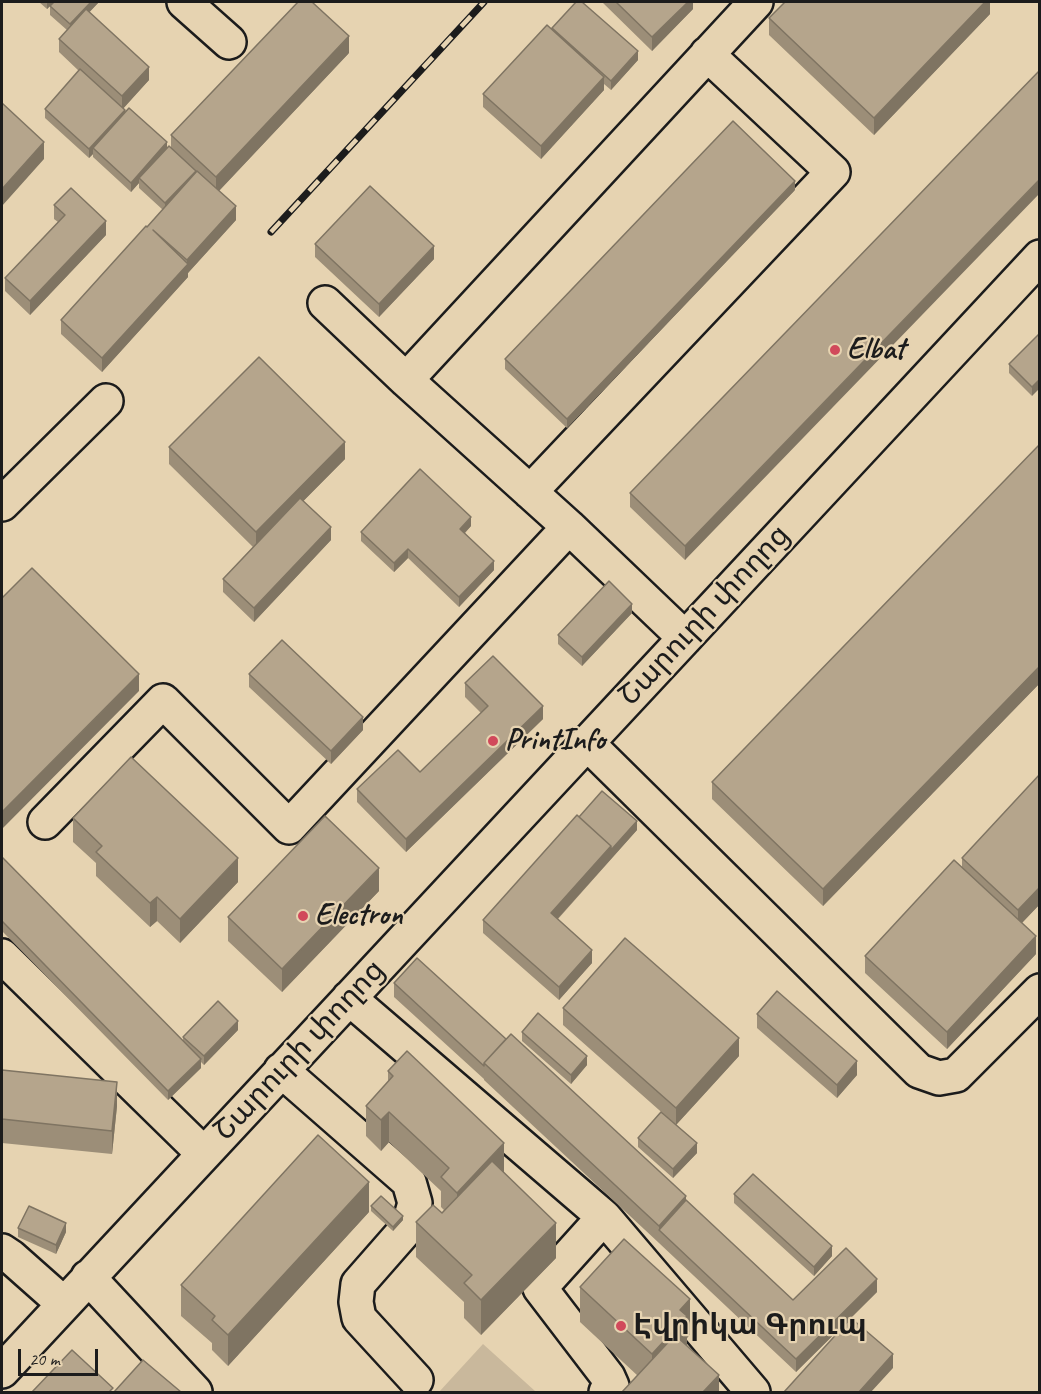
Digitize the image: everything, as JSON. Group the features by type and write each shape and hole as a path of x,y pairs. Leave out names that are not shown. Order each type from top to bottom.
{"street":[{"path":"184,2 229,42"},
{"path":"406,380 756,2"},
{"path":"530,492 833,172 707,54"},
{"name":"Շարուրի փողոց","path":"2,1371 1040,257"},
{"path":"325,303 406,380 569,527 685,638"},
{"path":"2,504 106,401"},
{"path":"45,822 163,700 289,827 569,527"},
{"path":"587,743 919,1071 939,1078 956,1075 1040,991"},
{"path":"2,956 204,1154"},
{"path":"349,998 604,1217 753,1392"},
{"path":"281,1070 409,1182 414,1203 408,1227 358,1284 356,1302 359,1318 416,1380"},
{"path":"604,1217 540,1288 608,1377 612,1386 606,1392"},
{"path":"2,1251 63,1304"},
{"path":"88,1277 195,1392"}],"shaded area":[{"path":"483,1344 535,1391 439,1392"}],"building":[{"path":"54,2 91,2 70,24 50,6"},
{"path":"298,2 312,2 349,36 216,177 171,135"},
{"path":"576,2 582,2 638,51 611,81 552,28"},
{"path":"616,2 688,2 652,37"},
{"path":"785,2 985,2 874,118 769,18"},
{"path":"86,9 149,67 122,96 59,39"},
{"path":"547,25 604,77 541,146 483,94"},
{"path":"80,69 125,110 89,149 45,109"},
{"name":"Elbat","path":"1040,70 1040,179 685,546 630,493"},
{"path":"2,103 44,142 2,189"},
{"path":"129,108 167,142 131,183 93,148"},
{"path":"733,121 795,181 567,419 505,359"},
{"path":"169,146 196,171 165,203 139,178"},
{"path":"197,171 236,206 187,260 153,230 188,264 102,358 61,320"},
{"path":"370,186 434,246 379,304 315,244"},
{"path":"71,188 106,221 30,301 5,278 65,215 54,205"},
{"path":"1040,333 1040,379 1032,387 1009,364"},
{"path":"259,357 345,442 256,532 169,447"},
{"path":"1040,444 1040,666 823,889 712,782"},
{"path":"420,469 471,517 460,529 494,561 459,597 408,549 394,563 361,532"},
{"path":"300,498 331,527 254,608 223,579"},
{"path":"32,568 139,674 2,812 2,598"},
{"path":"609,581 632,604 582,657 558,635"},
{"path":"282,640 363,717 331,751 249,674"},
{"name":"PrintInfo","path":"493,656 543,706 406,839 357,789 398,750 420,772 488,706 465,683"},
{"path":"131,757 238,858 180,919 157,897 150,903 96,852 102,846 73,818"},
{"path":"1040,774 1040,887 1018,910 962,858"},
{"path":"602,791 637,821 611,850 611,846 579,817"},
{"path":"577,815 611,846 551,913 592,950 559,987 483,920"},
{"name":"Electron","path":"325,816 379,868 282,969 228,917"},
{"path":"2,857 201,1059 168,1091 2,921"},
{"path":"954,860 1036,936 947,1032 865,956"},
{"path":"625,938 739,1038 676,1108 563,1008"},
{"path":"417,958 506,1039 484,1063 484,1066 394,983"},
{"path":"777,991 857,1061 837,1085 757,1014"},
{"path":"218,1001 238,1021 204,1056 183,1037"},
{"path":"538,1013 587,1056 571,1075 522,1032"},
{"path":"511,1034 686,1196 659,1226 484,1063"},
{"path":"407,1051 504,1143 457,1193 441,1177 449,1168 389,1112 381,1120 366,1106 393,1076 388,1071"},
{"path":"2,1070 117,1082 112,1131 2,1119"},
{"path":"661,1112 697,1143 673,1169 638,1138"},
{"path":"318,1135 369,1182 228,1335 212,1320 215,1316 181,1285"},
{"path":"492,1161 556,1223 481,1300 464,1283 472,1275 416,1222 433,1205 442,1213"},
{"path":"753,1174 832,1246 814,1267 734,1194"},
{"path":"381,1196 403,1216 393,1227 371,1206"},
{"path":"686,1200 793,1300 846,1248 877,1279 796,1359 659,1230"},
{"path":"29,1206 66,1223 56,1245 18,1228"},
{"path":"624,1239 690,1299 680,1310 687,1316 652,1354 580,1287"},
{"path":"851,1318 893,1354 859,1392 784,1392"},
{"path":"675,1335 719,1375 703,1392 622,1392"},
{"path":"72,1350 113,1388 109,1392 32,1392"},
{"path":"143,1360 181,1392 114,1392"}],"railway":[{"path":"271,232 484,2"}],"place":[{"name":"Elbat","path":"835,350"},
{"name":"PrintInfo","path":"493,741"},
{"name":"Electron","path":"303,916"},
{"name":"Էվրիկա Գրուպ","path":"621,1326"}]}
